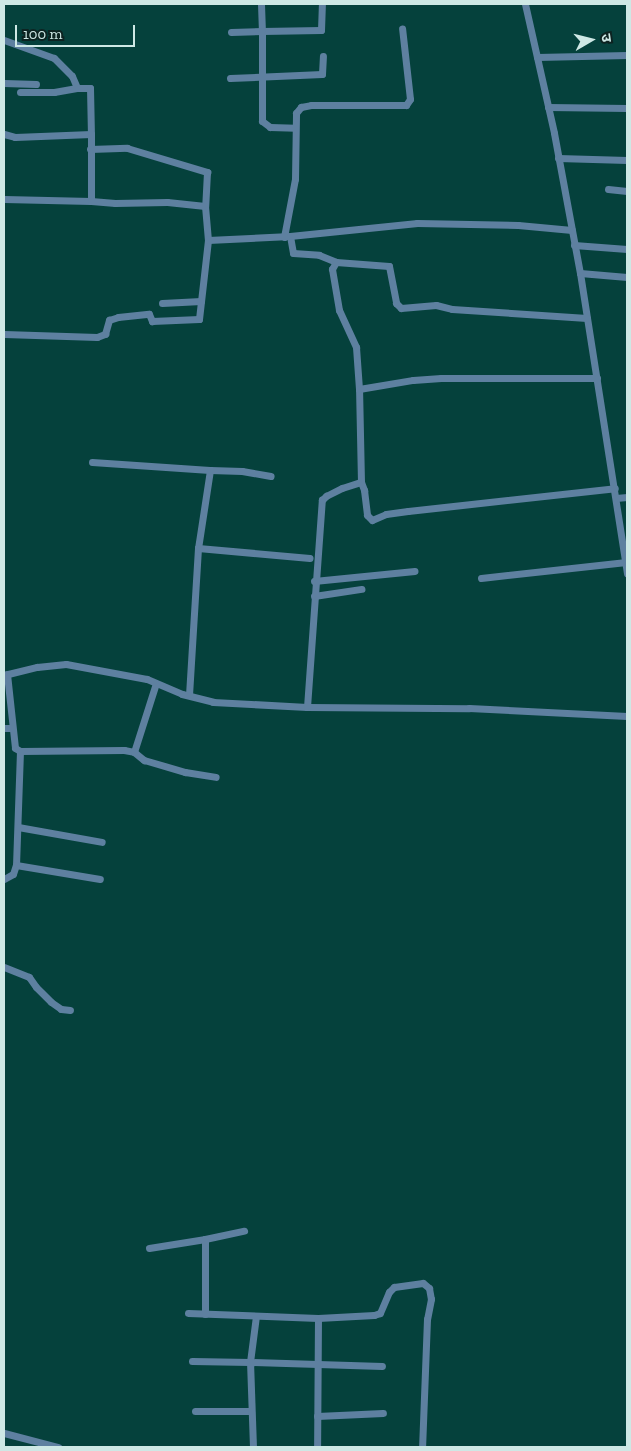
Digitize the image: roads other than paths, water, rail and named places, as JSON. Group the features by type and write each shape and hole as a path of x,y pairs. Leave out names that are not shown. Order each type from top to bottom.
{"street":[{"path":"261,4 262,121 270,127 295,128"},
{"path":"231,32 321,30 322,4"},
{"path":"526,4 580,273 627,573"},
{"path":"402,28 410,99 406,105 306,105 301,107 296,113 295,179 287,236 293,252 319,255 344,264 388,266 396,303 401,308 436,306 452,309 587,318"},
{"path":"4,40 54,58 72,76 77,88"},
{"path":"537,57 627,55"},
{"path":"230,78 322,74 323,56"},
{"path":"4,83 36,84"},
{"path":"20,92 54,92 90,88 91,200"},
{"path":"548,108 627,108"},
{"path":"4,134 15,137 91,134"},
{"path":"4,334 97,336 105,334 109,320 118,317 149,314 152,321 199,319 208,240 205,206 208,172 127,148 90,149"},
{"path":"558,158 627,160"},
{"path":"608,190 627,191"},
{"path":"4,199 91,200 122,203 167,202 205,206"},
{"path":"208,240 287,236 417,223 518,225 572,230"},
{"path":"574,245 627,249"},
{"path":"336,262 332,269 339,310 356,347 360,389 361,482 364,490 367,515 372,520 386,514 408,511 615,488"},
{"path":"580,273 627,278"},
{"path":"162,303 201,301"},
{"path":"360,389 414,380 441,378 597,378"},
{"path":"92,462 242,471 271,476"},
{"path":"189,695 198,548 210,470"},
{"path":"307,707 314,581 322,500 342,488 361,482"},
{"path":"616,498 627,497"},
{"path":"198,548 310,558"},
{"path":"481,578 626,562"},
{"path":"314,581 415,571"},
{"path":"314,596 362,589"},
{"path":"216,777 185,772 144,760 134,752 79,749 20,751 15,748 8,728 5,675 37,666 66,664 101,669 156,682 213,702 307,707 434,707 627,716"},
{"path":"134,752 156,682"},
{"path":"4,879 12,874 16,865 20,751"},
{"path":"18,827 102,842"},
{"path":"16,865 100,879"},
{"path":"4,967 29,977 51,1002 61,1009 70,1010"},
{"path":"149,1248 244,1232"},
{"path":"205,1239 205,1314"},
{"path":"188,1313 318,1318 374,1316 380,1313 389,1292 394,1287 423,1284 429,1288 431,1299 427,1319 422,1447"},
{"path":"253,1447 250,1362 256,1316"},
{"path":"317,1447 318,1318"},
{"path":"192,1362 382,1366"},
{"path":"195,1411 251,1411"},
{"path":"317,1416 383,1413"},
{"path":"4,1433 58,1447"}]}
